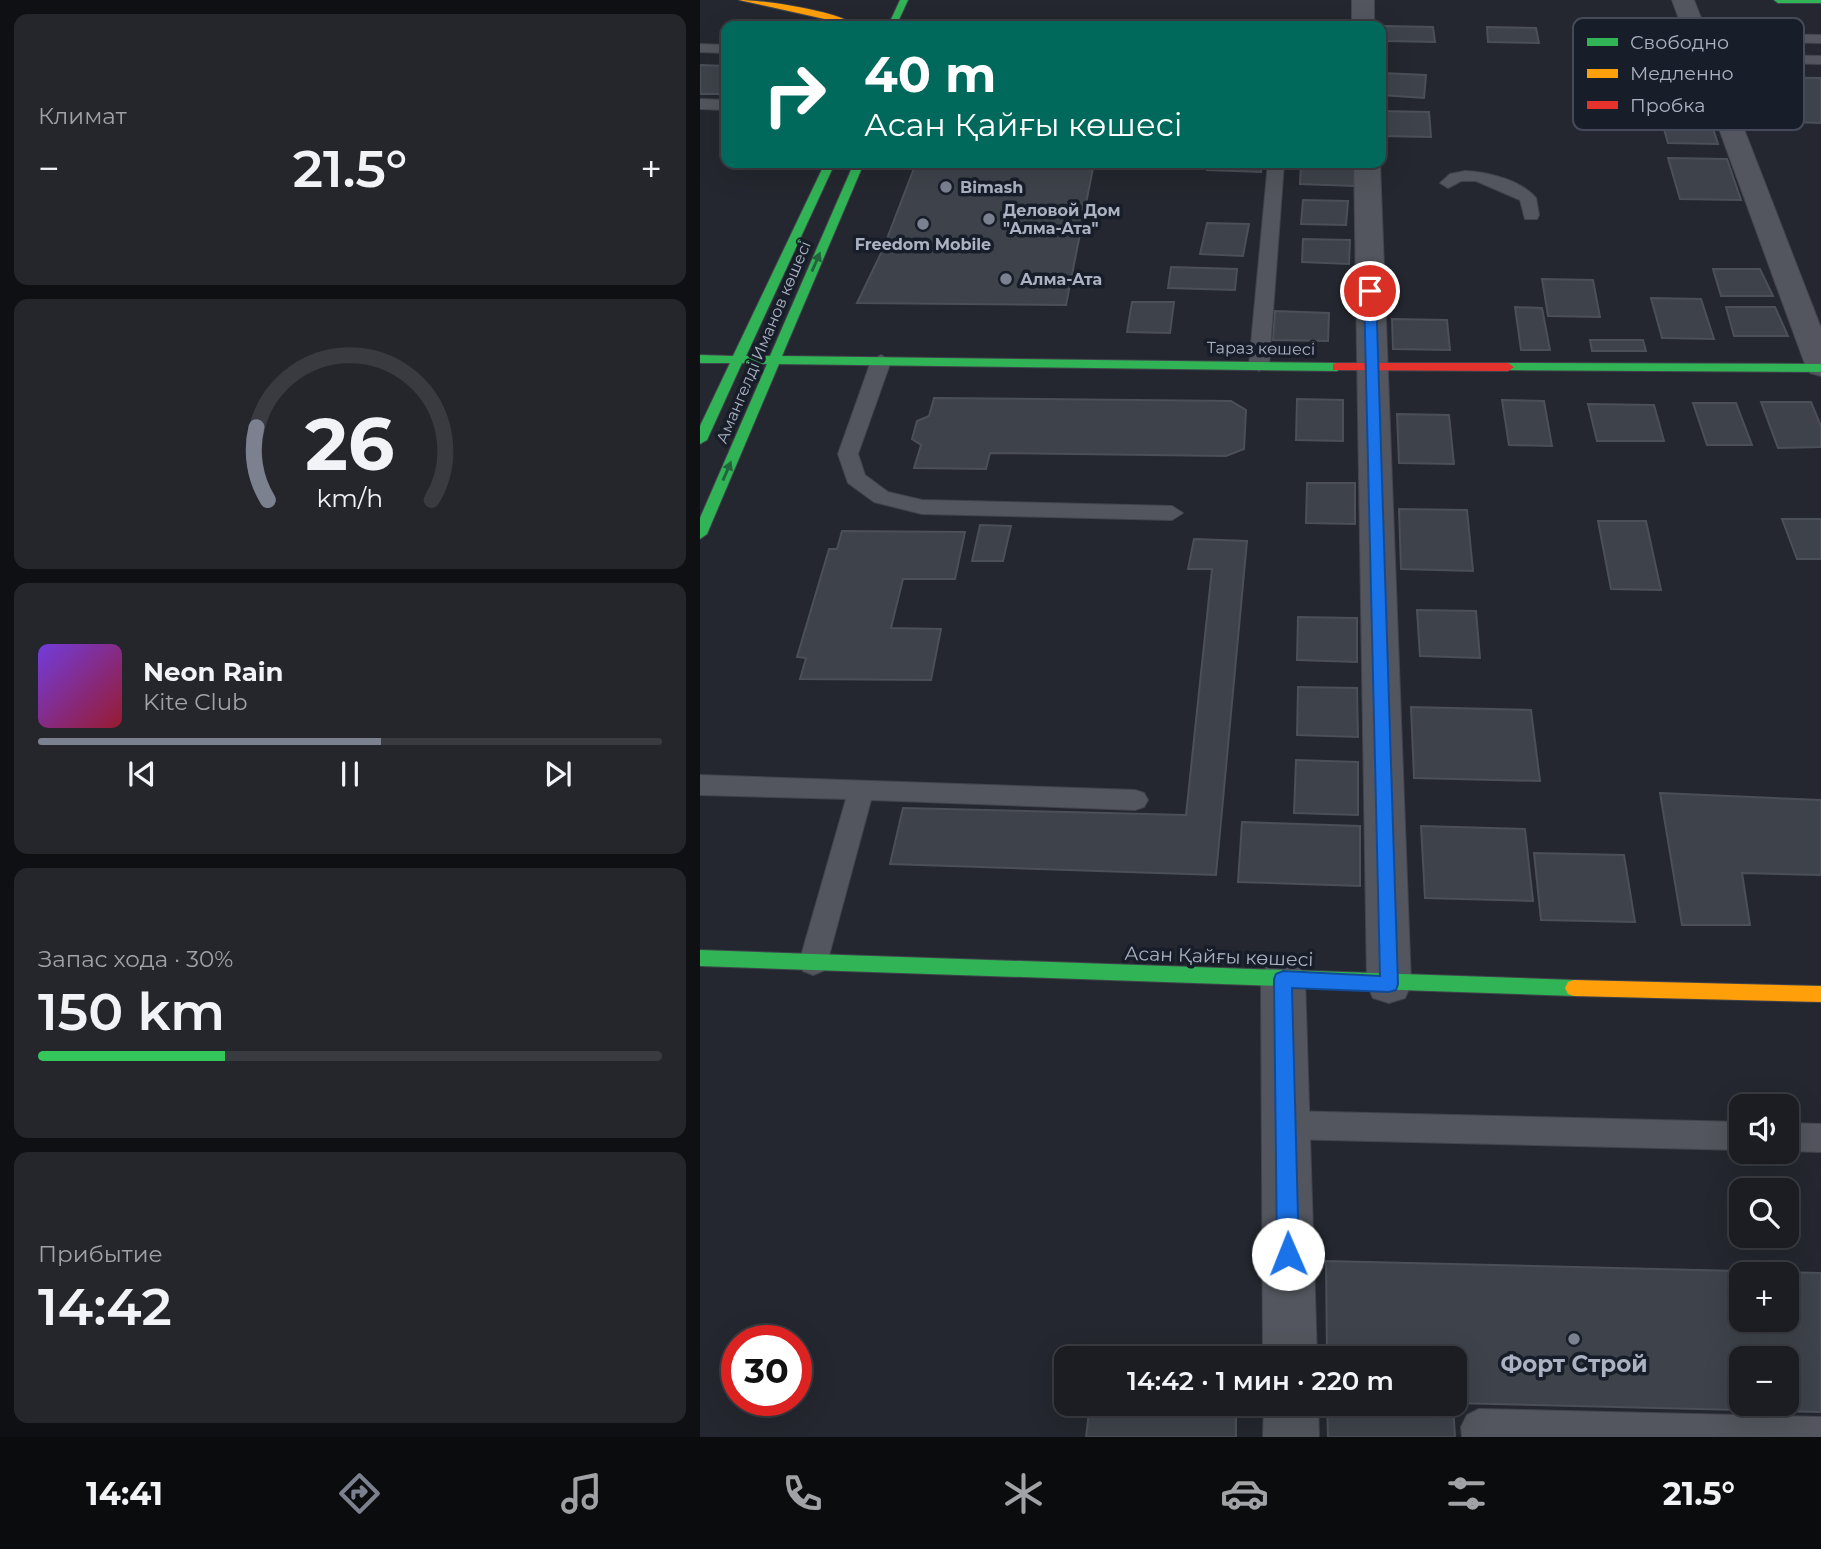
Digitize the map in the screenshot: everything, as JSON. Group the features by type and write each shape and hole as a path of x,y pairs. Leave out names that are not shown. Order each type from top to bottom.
{"street":[{"path":"743,0 843,21"},
{"path":"894,21 904,0"},
{"path":"1363,0 1363,21"},
{"path":"1684,0 1692,18"},
{"path":"1778,0 1818,0"},
{"path":"1735,130 1821,367"},
{"name":"Амангелді Иманов көшесі","path":"700,440 828,168"},
{"name":"Амангелді Иманов көшесі","path":"700,534 857,168"},
{"path":"1367,168 1389,984"},
{"name":"Тараз көшесі","path":"700,359 1372,368 1821,367"},
{"name":"Асан Қайғы көшесі","path":"700,958 1389,984 1821,994"},
{"path":"1283,979 1290,1346"},
{"path":"1291,1416 1291,1437"}],"lane":[{"path":"700,48 721,49"},
{"path":"700,104 721,105"},
{"path":"1259,365 1276,168"},
{"path":"1448,183 1453,177 1465,175 1512,187 1528,198 1531,215"},
{"path":"881,361 848,454 855,478 881,498 922,507 1172,513"},
{"path":"700,785 1135,800"},
{"path":"814,963 861,790"},
{"path":"1286,1125 1729,1136"},
{"path":"1799,1137 1821,1138"},
{"path":"1480,1437 1479,1427 1821,1435"}],"building":[{"path":"1386,26 1433,27 1435,42 1386,41"},
{"path":"1487,27 1536,28 1539,43 1488,42"},
{"path":"700,65 721,66 721,94 700,94"},
{"path":"1386,73 1426,75 1424,98 1386,95"},
{"path":"1804,78 1821,78 1821,123 1804,122"},
{"path":"1386,111 1429,112 1431,137 1386,136"},
{"path":"1664,130 1714,130 1718,144 1668,143"},
{"path":"1668,158 1727,159 1741,200 1680,199"},
{"name":"Деловой Дом \"Алма-Ата\"","path":"914,168 1093,168 1066,305 857,303 883,249"},
{"path":"1207,168 1261,168 1261,172"},
{"path":"1301,168 1355,168 1354,186 1300,184"},
{"path":"1303,200 1348,201 1346,225 1301,224"},
{"path":"1207,223 1249,224 1243,256 1200,254"},
{"path":"1303,239 1350,240 1349,264 1302,262"},
{"path":"1171,267 1237,269 1235,290 1168,288"},
{"path":"1713,269 1760,269 1773,296 1721,296"},
{"path":"1542,279 1593,280 1600,317 1548,316"},
{"path":"1651,298 1701,299 1714,339 1662,338"},
{"path":"1132,302 1174,302 1170,333 1127,332"},
{"path":"1515,307 1542,308 1550,350 1521,350"},
{"path":"1726,307 1775,307 1788,336 1734,336"},
{"path":"1275,311 1329,313 1328,341 1273,340"},
{"path":"1392,319 1447,320 1450,350 1393,349"},
{"path":"1590,340 1643,340 1646,351 1592,351"},
{"path":"934,398 1231,401 1246,410 1244,449 1226,456 990,453 986,469 914,468 921,445 912,439 917,421 929,416"},
{"path":"1297,399 1343,400 1343,441 1296,440"},
{"path":"1502,400 1544,401 1552,446 1509,445"},
{"path":"1761,402 1811,402 1821,426 1821,447 1778,448"},
{"path":"1693,403 1736,403 1752,445 1707,445"},
{"path":"1588,404 1654,405 1664,441 1597,441"},
{"path":"1397,414 1449,415 1454,464 1399,463"},
{"path":"1307,483 1355,483 1355,524 1306,523"},
{"path":"1399,509 1467,510 1473,571 1401,569"},
{"path":"1782,519 1821,519 1821,559 1797,559"},
{"path":"1598,521 1646,521 1661,590 1611,589"},
{"path":"980,525 1011,526 1003,561 972,561"},
{"path":"842,531 965,532 955,579 903,579 891,628 941,629 931,680 800,679 806,658 797,657 829,549 837,549"},
{"path":"1194,539 1247,541 1216,875 890,864 903,808 1186,815 1212,569 1188,569"},
{"path":"1417,610 1476,611 1480,658 1420,656"},
{"path":"1298,617 1357,618 1357,662 1297,660"},
{"path":"1298,687 1357,688 1358,737 1297,735"},
{"path":"1411,707 1531,710 1540,781 1414,778"},
{"path":"1296,760 1358,762 1358,815 1294,813"},
{"path":"1660,793 1821,800 1821,875 1742,873 1750,925 1682,925"},
{"path":"1242,822 1360,826 1360,886 1238,882"},
{"path":"1421,826 1525,829 1533,901 1425,898"},
{"path":"1534,853 1624,855 1635,922 1541,920"},
{"name":"Форт Строй","path":"1326,1261 1729,1271 1729,1332 1799,1332 1799,1272 1821,1273 1821,1412 1799,1411 1799,1346 1729,1346 1729,1410 1467,1403 1467,1346 1327,1346"},
{"path":"1089,1416 1236,1416 1236,1437 1086,1437"},
{"name":"Форт Строй","path":"1327,1416 1454,1416 1455,1437 1328,1437"}],"traffic: fast":[{"path":"894,21 904,0"},
{"path":"1778,0 1821,0"},
{"path":"700,440 828,168"},
{"path":"700,534 857,168"},
{"path":"700,359 1337,367"},
{"path":"1508,367 1821,368"},
{"path":"700,958 1574,988"}],"traffic: slow":[{"path":"743,0 843,21"},
{"path":"1574,988 1821,994"}],"traffic: jam":[{"path":"1337,367 1508,367"}],"place":[{"name":"Bimash","path":"946,187"},
{"name":"Деловой Дом \"Алма-Ата\"","path":"989,219"},
{"name":"Freedom Mobile","path":"923,224"},
{"name":"Алма-Ата","path":"1006,279"},
{"name":"Форт Строй","path":"1574,1339"}],"route":[{"path":"1288,1254 1283,979 1389,984 1370,291"}]}
